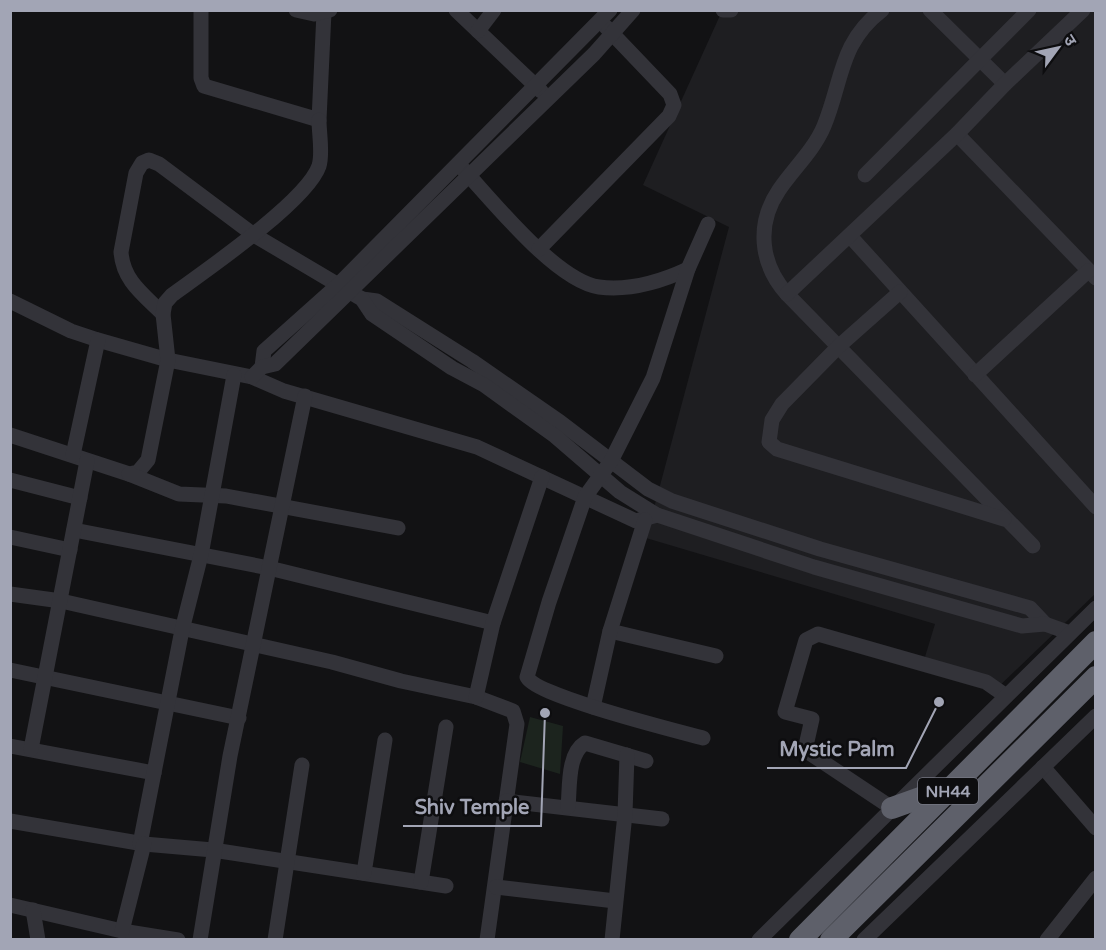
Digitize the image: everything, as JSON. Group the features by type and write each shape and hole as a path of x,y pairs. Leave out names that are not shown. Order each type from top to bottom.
{"highway":[{"name":"NH44","path":"800,939 1095,642"},
{"name":"NH44","path":"831,939 1095,677"},
{"path":"892,808 952,787"}],"street":[{"path":"201,10 201,78 204,86 319,120"},
{"path":"129,474 138,472 148,460 168,360 163,314 165,303 172,295 254,235 313,180 320,164 319,120 327,11 314,14 297,10"},
{"path":"456,10 548,97"},
{"path":"478,31 494,10"},
{"path":"257,372 264,351 351,292 468,174 613,34 633,10"},
{"path":"723,10 731,10"},
{"path":"882,10 854,37 823,129 778,192 769,212 764,235 767,265 771,274 787,294 1033,546"},
{"path":"930,10 1005,84"},
{"path":"865,175 1029,10"},
{"path":"787,294 957,134 1005,84 1083,10"},
{"path":"351,292 457,162 604,16 613,34 670,94 674,105 669,116 539,249"},
{"path":"957,134 1092,275 975,375"},
{"path":"163,314 134,285 122,265 122,252 136,172 142,163 149,160 159,164 254,235 351,292 377,301 448,347 560,422 648,489 672,501 760,530 1030,608 1045,624"},
{"path":"457,162 539,249 578,281 597,287 622,288 645,284 688,269"},
{"path":"703,738 593,707 534,686 527,677 549,602 585,498 611,461 653,378 688,269 708,224"},
{"path":"850,236 975,375 1092,498"},
{"path":"351,292 372,314 441,362 484,385 555,436 651,518 1022,626 1045,624 1070,633"},
{"path":"900,292 838,347 776,412 768,436 770,444 777,449 1007,520"},
{"path":"10,301 98,340 168,360 234,375 257,372 305,396 477,447 636,521 651,518"},
{"path":"31,749 47,677 80,498 80,458 98,340"},
{"path":"441,362 448,347"},
{"path":"122,931 142,844 167,701 201,555 234,375"},
{"path":"200,939 213,850 281,505 305,396"},
{"path":"10,435 129,474 179,494 213,494 398,528"},
{"path":"476,697 493,623 542,477"},
{"path":"10,480 80,498"},
{"path":"593,707 610,631 651,518"},
{"path":"74,530 269,568 493,623"},
{"path":"753,547 760,530"},
{"path":"10,537 70,550"},
{"path":"959,608 965,590"},
{"path":"10,594 61,601 332,662 402,681 476,697 505,707 516,716 517,724 487,939"},
{"path":"759,939 1095,608"},
{"path":"610,631 716,656"},
{"path":"892,808 805,750 812,719 785,712 806,640 818,634 829,637 986,682 1006,696"},
{"path":"10,670 167,701 239,718"},
{"path":"864,939 1095,716"},
{"path":"421,882 446,727"},
{"path":"364,873 385,740"},
{"path":"568,807 574,757 578,748 585,743 646,761"},
{"path":"10,746 154,773"},
{"path":"612,939 625,814 627,755"},
{"path":"275,939 302,765"},
{"path":"1043,767 1095,828"},
{"path":"506,801 663,819"},
{"path":"10,821 142,844 213,850 446,886"},
{"path":"496,887 615,901"},
{"path":"1047,939 1092,888"},
{"path":"10,905 122,931 178,939"},
{"path":"33,910 38,939"}],"shaded area":[{"path":"722,11 1095,11 1095,594 993,692 925,657 935,624 646,538 729,227 643,185"},
{"path":"530,717 563,726 560,774 520,762"}],"place":[{"name":"Mystic Palm","path":"939,702"},
{"name":"Shiv Temple","path":"545,713"}]}
